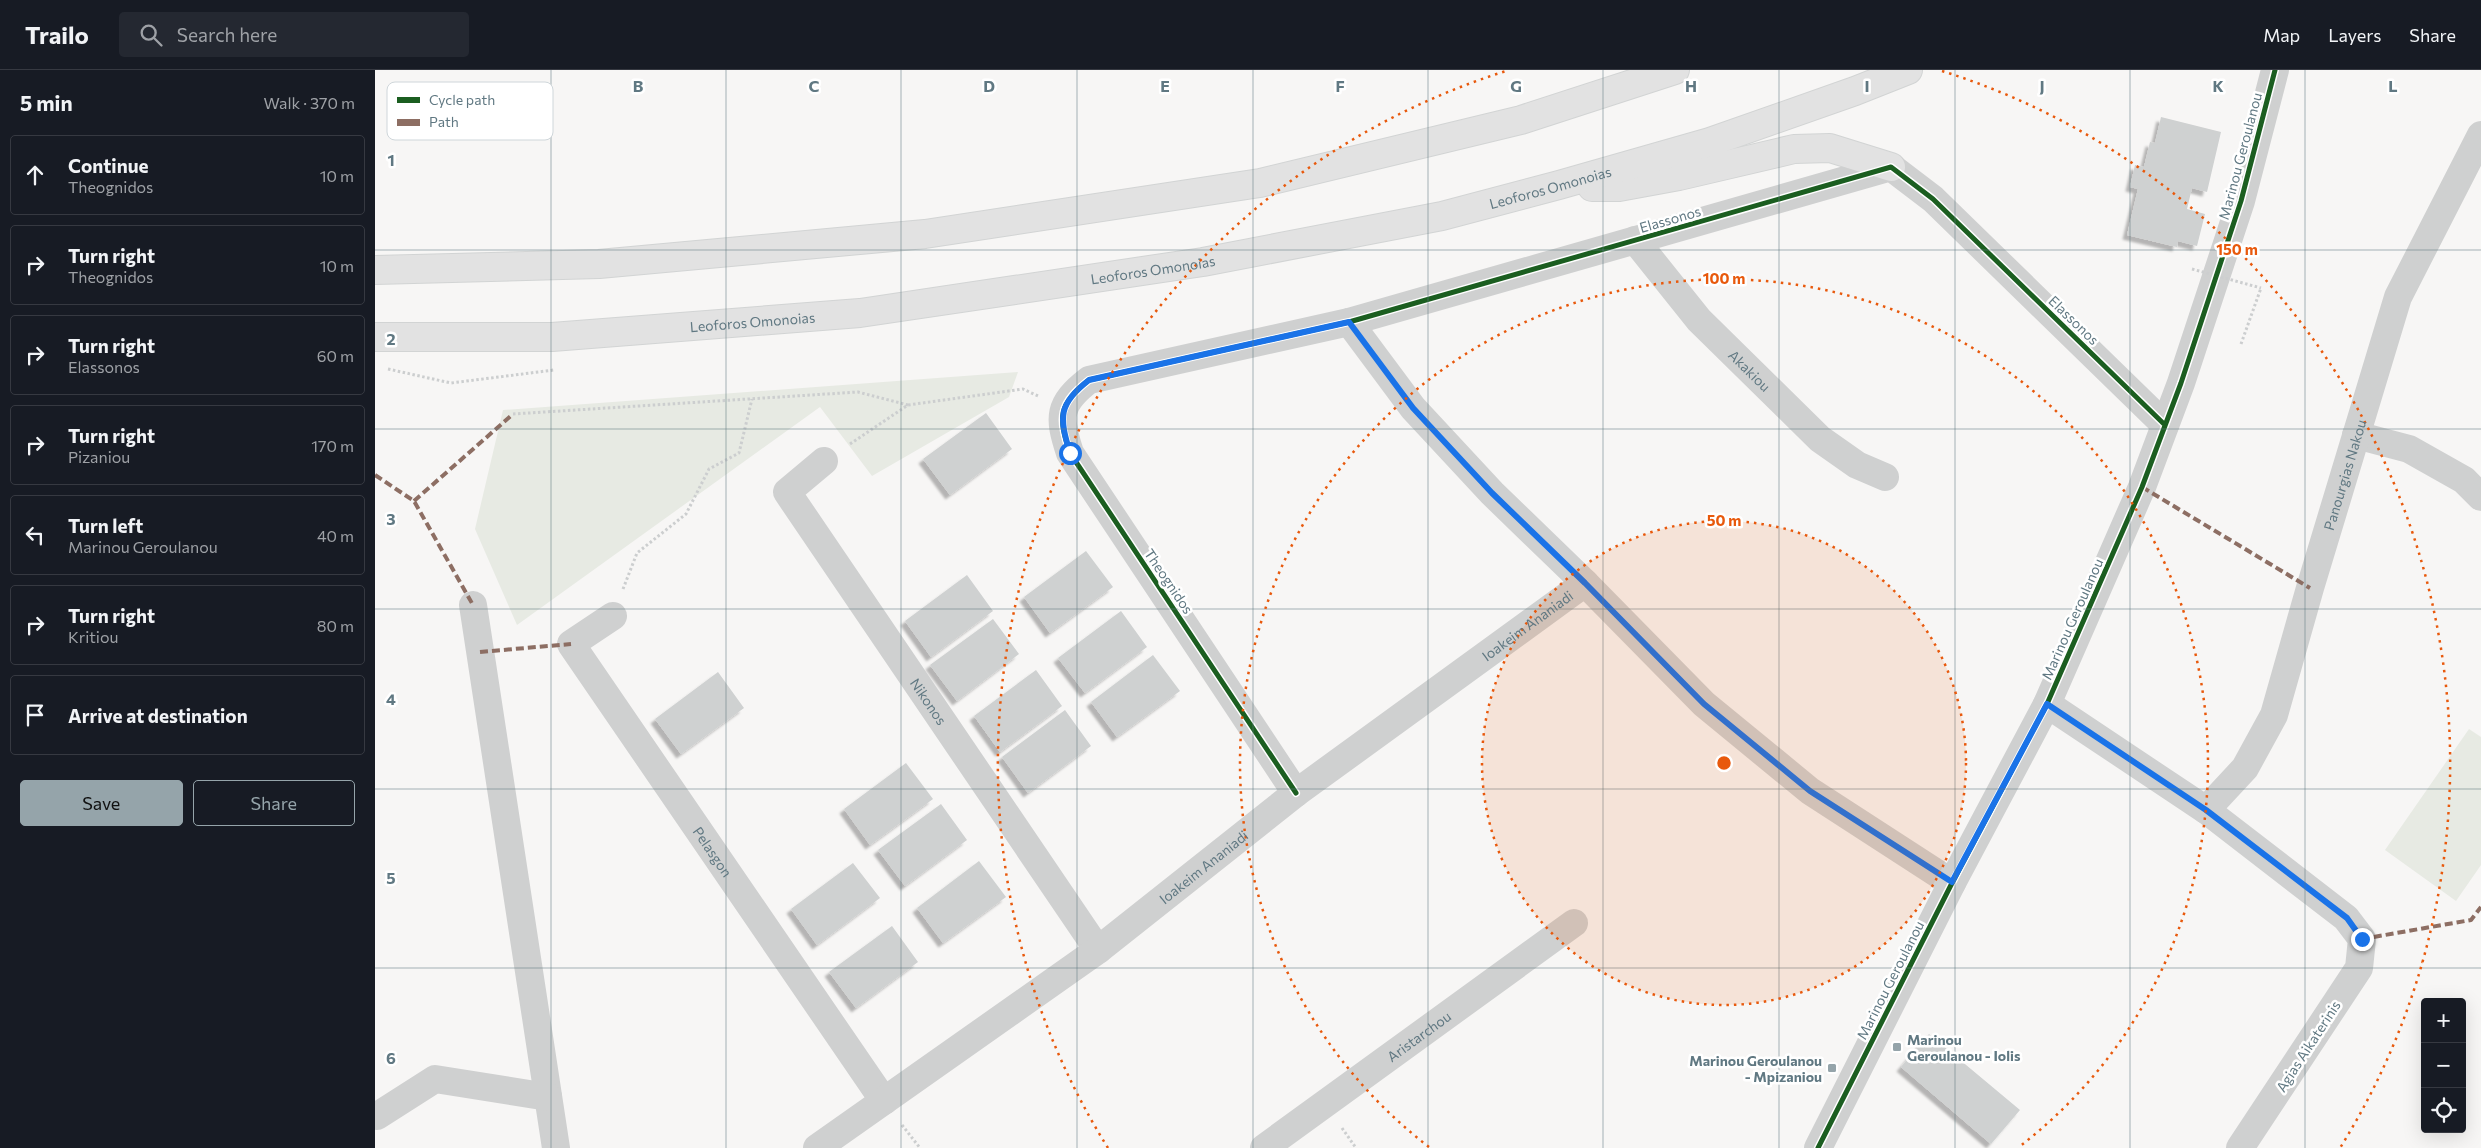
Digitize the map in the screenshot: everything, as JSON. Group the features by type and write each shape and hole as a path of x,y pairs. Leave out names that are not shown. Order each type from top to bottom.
{"main road":[{"path":"375,270 599,264 915,235 1260,183 1521,120 1675,70"},
{"name":"Leoforos Omonoias","path":"375,337 552,336 859,313 1203,262 1442,216 1559,185 1710,142 1855,91 1908,70"},
{"path":"1559,185 1619,187 1679,176 1794,149 1830,148 1891,167"}],"street":[{"name":"Marinou Geroulanou","path":"1818,1148 1952,882 2047,704 2141,487 2165,425 2243,194 2275,70"},
{"name":"Panourgias Nakou","path":"2206,810 2245,768 2274,715 2356,435 2399,297 2481,136"},
{"name":"Elassonos","path":"1063,407 1074,392 1089,380 1349,322 1891,167 1946,211 2165,425"},
{"name":"Akakiou","path":"1635,240 1699,320 1820,438 1857,466 1885,477"},
{"path":"1349,322 1413,408 1492,493 1585,583 1704,704 1810,791 1952,882"},
{"name":"Theognidos","path":"1063,407 1062,429 1070,453 1296,793"},
{"path":"2356,435 2409,449 2464,480 2481,497"},
{"name":"Nikonos","path":"824,462 787,492 1098,950"},
{"name":"Ioakeim Ananiadi","path":"817,1148 1098,950 1296,793 1585,583"},
{"path":"473,605 555,1148"},
{"name":"Pelasgon","path":"613,616 571,644 884,1101"},
{"path":"2047,704 2206,810"},
{"name":"Agias Aikaterinis","path":"2206,810 2347,918 2362,939 2359,968 2240,1148"},
{"name":"Aristarchou","path":"1264,1148 1574,923"},
{"path":"377,1116 435,1080 548,1097"}],"path":[{"path":"2192,269 2261,288 2241,344"},
{"path":"513,414 858,392 908,405 1023,388 1063,407"},
{"path":"613,616 637,552 686,514 709,468 739,453 752,398"},
{"path":"824,462 908,405"}],"shaded area":[{"path":"1018,372 1009,397 872,476 820,407 517,625 475,529 503,410"},
{"path":"2469,729 2481,737 2481,865 2456,901 2385,850"}],"building":[{"path":"2161,117 2221,132 2207,192 2192,188 2187,209 2205,214 2197,246 2178,241 2177,247 2127,235 2138,189 2130,187 2135,165 2144,167 2150,142 2155,143"},
{"path":"986,413 1012,449 950,495 923,459"},
{"path":"1086,551 1113,587 1050,633 1024,597"},
{"path":"967,575 993,611 931,657 905,621"},
{"path":"1121,611 1147,647 1085,693 1058,658"},
{"path":"993,619 1019,654 957,701 930,665"},
{"path":"1153,655 1180,691 1117,737 1091,702"},
{"path":"1036,670 1062,706 1000,752 974,716"},
{"path":"718,672 744,708 681,754 655,719"},
{"path":"1065,710 1091,746 1028,793 1002,757"},
{"path":"906,763 933,799 870,845 844,809"},
{"path":"941,804 967,840 905,886 878,850"},
{"path":"979,861 1006,897 943,943 917,908"},
{"path":"853,863 880,898 817,945 791,909"},
{"path":"892,926 918,962 856,1008 829,972"},
{"path":"1929,1034 2020,1110 1991,1144 1901,1067"}],"marked path":[{"path":"414,501 513,414"},
{"path":"375,475 414,501 473,605"},
{"path":"2142,487 2310,588"},
{"path":"480,652 571,644"},
{"path":"2362,939 2471,920 2481,907"}],"cycle path":[{"path":"1818,1148 1952,883 2047,704 2142,487 2181,383 2241,201 2275,70"},
{"path":"1296,793 1070,453 1064,430 1063,412 1071,396 1089,380 1349,322 1891,167 1933,199 2165,425"}],"place":[{"name":"Marinou Geroulanou - Iolis","path":"1897,1047"},
{"name":"Marinou Geroulanou - Mpizaniou","path":"1832,1068"}],"route":[{"path":"1070,453 1062,429 1063,407 1074,392 1089,380 1349,322 1413,408 1492,493 1585,583 1704,704 1810,791 1952,882 2047,704 2206,810 2347,918 2362,939"}]}
